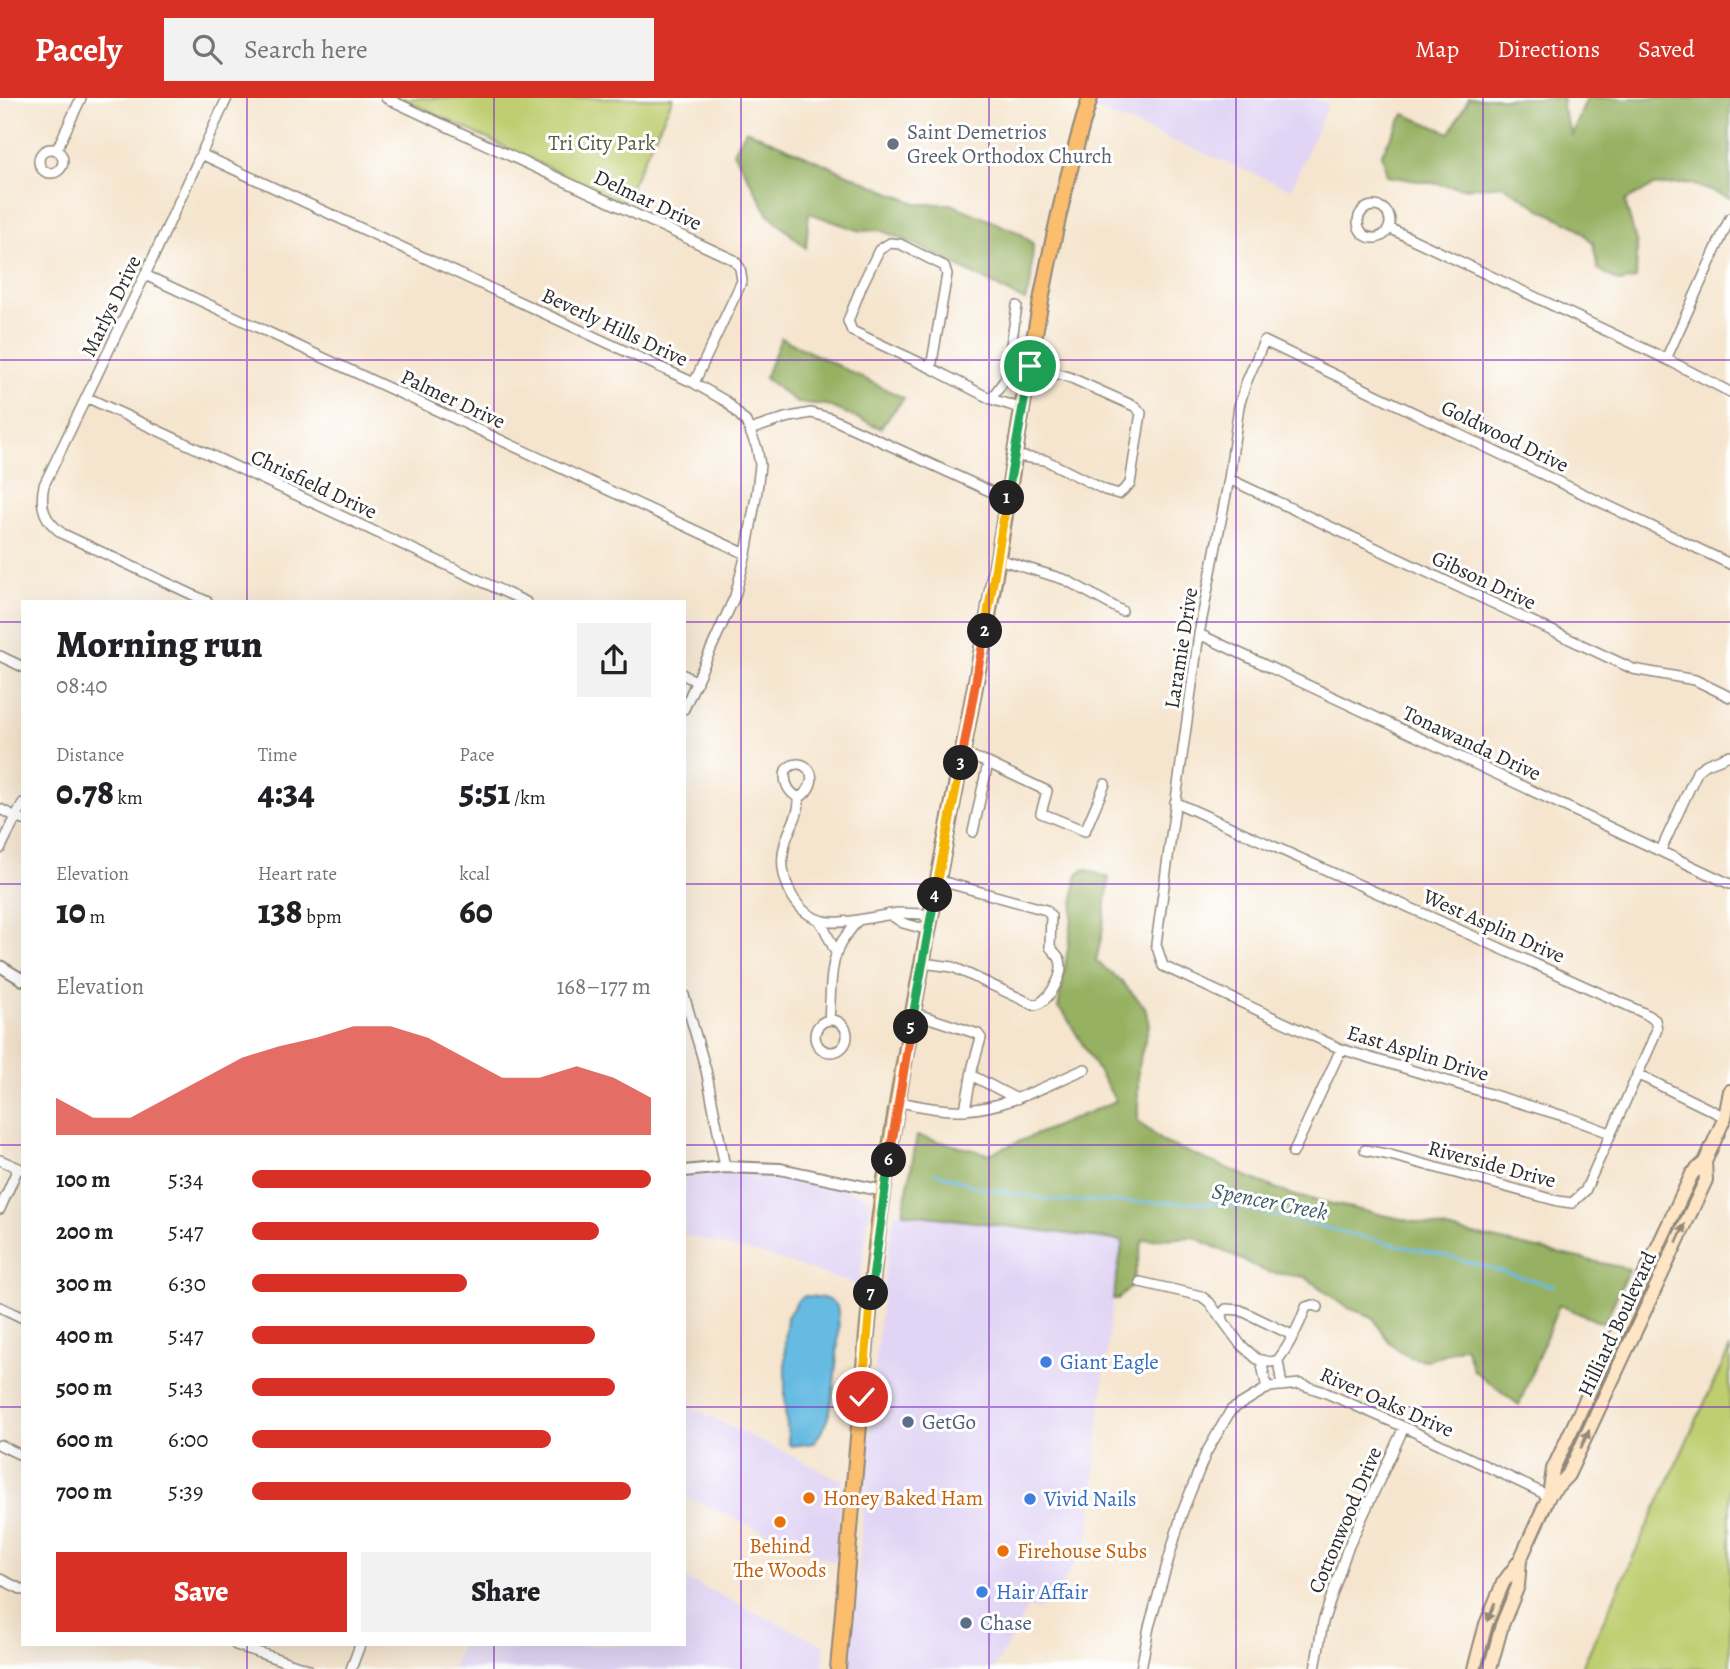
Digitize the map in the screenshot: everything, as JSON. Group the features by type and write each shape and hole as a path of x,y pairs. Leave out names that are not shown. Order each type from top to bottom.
{"main road":[{"path":"838,1669 869,1306 884,1191 922,963 998,559 1050,250 1072,157 1090,98"},
{"name":"Hilliard Boulevard","path":"1474,1669 1486,1624 1503,1583 1520,1560 1549,1496 1553,1469 1692,1174 1705,1162 1728,1115 1730,1091"},
{"name":"Hilliard Boulevard","path":"1490,1669 1502,1625 1518,1586 1520,1560"}],"street":[{"path":"57,149 81,98"},
{"name":"Marlys Drive","path":"204,600 64,534 49,521 43,505 44,485 227,98"},
{"name":"Delmar Drive","path":"386,98 734,260 740,268 742,281 694,383"},
{"name":"Beverly Hills Drive","path":"201,154 694,383 727,402 739,413 750,430"},
{"path":"1665,359 1730,218"},
{"path":"1389,228 1730,392"},
{"path":"931,368 947,274 944,266 900,244 890,243 879,250 862,285 848,321 852,331 991,399 1023,409"},
{"name":"Palmer Drive","path":"145,275 746,554"},
{"path":"991,399 1006,378 1017,306"},
{"name":"Laramie Drive","path":"1163,966 1156,944 1199,635 1229,479 1239,406 1264,341"},
{"name":"Goldwood Drive","path":"1264,341 1730,564"},
{"path":"1016,456 1045,460 1105,490 1119,494 1130,484 1141,413 1136,407 1069,377 1030,366"},
{"name":"Chrisfield Drive","path":"86,397 523,600"},
{"path":"686,705 735,596 746,554 760,465 750,430 785,418 811,413 831,418 1007,499"},
{"name":"Gibson Drive","path":"1229,479 1633,669 1695,680 1730,697"},
{"path":"998,559 1066,580 1122,611"},
{"name":"Tonawanda Drive","path":"1199,635 1730,884"},
{"path":"0,656 21,666"},
{"path":"686,677 697,682"},
{"path":"963,754 1047,791 1041,813 1085,831 1105,784"},
{"path":"1661,850 1698,770 1730,755"},
{"path":"973,832 988,763"},
{"path":"800,798 799,812 785,843 782,864 785,879 793,899 819,920 836,953"},
{"name":"West Asplin Drive","path":"1175,802 1644,1013 1655,1020 1657,1029 1637,1074"},
{"path":"0,809 19,819 0,849"},
{"path":"922,963 953,968 1034,1005 1048,998 1056,985 1060,967 1060,958 1050,947 1051,915 1046,910 937,880"},
{"path":"819,920 838,922 898,913 923,914 930,923"},
{"path":"830,1020 836,953 858,920"},
{"path":"0,966 21,979"},
{"name":"East Asplin Drive","path":"1163,966 1341,1049 1570,1118 1610,1133"},
{"path":"686,1002 706,1070 725,1167"},
{"path":"914,1013 978,1034 981,1038 965,1110"},
{"path":"1293,1153 1341,1049"},
{"path":"899,1102 938,1110 965,1110 1001,1104 1085,1069"},
{"path":"1610,1133 1637,1074 1728,1115"},
{"path":"971,1075 1017,1099"},
{"name":"Riverside Drive","path":"1364,1150 1572,1203 1585,1191 1610,1133"},
{"path":"0,1160 21,1169 0,1209"},
{"path":"686,1171 725,1167 780,1169 884,1191"},
{"path":"1140,1282 1201,1296 1209,1302 1240,1344 1257,1359 1271,1362 1278,1360 1294,1336 1306,1307 1318,1307"},
{"path":"0,1307 21,1317"},
{"path":"1223,1320 1222,1314 1226,1309 1240,1310 1294,1336"},
{"path":"1261,1360 1267,1389"},
{"path":"1278,1360 1282,1386"},
{"name":"River Oaks Drive","path":"1142,1669 1149,1627 1171,1550 1182,1513 1206,1453 1231,1410 1267,1389 1300,1384 1324,1392 1549,1496"},
{"name":"Cottonwood Drive","path":"1315,1669 1323,1622 1347,1550 1404,1427"},
{"path":"0,1445 21,1455"},
{"path":"0,1579 21,1589"},
{"path":"239,1646 308,1669"},
{"path":"351,1669 360,1646"}],"shaded area":[{"path":"1090,98 1313,98 1328,104 1291,189 1088,106"},
{"path":"750,1174 792,1179 865,1196 871,1201 859,1286 771,1257 686,1236 686,1176"},
{"path":"895,1212 1123,1241 1110,1320 1090,1535 1055,1597 1050,1596 1040,1610 1028,1608 994,1669 850,1669 878,1335"},
{"path":"686,1405 837,1478 842,1478 835,1563 686,1497"},
{"path":"686,1579 824,1645 823,1669 453,1669 461,1646 686,1646"}],"green space":[{"name":"Tri City Park","path":"401,98 673,98 623,203"},
{"path":"1469,98 1563,98 1562,108 1572,135 1587,98 1730,98 1730,198 1689,183 1653,186 1625,201 1637,245 1636,279 1619,282 1598,269 1593,243 1577,227 1544,211 1503,185 1463,188 1387,176 1382,153 1404,114 1450,133"},
{"path":"746,130 918,204 951,204 1020,233 1033,244 1031,282 1025,301 919,246 880,230 860,231 809,213 806,248 769,215 734,152"},
{"path":"781,338 904,398 880,428 827,405 797,403 765,378"},
{"path":"1084,869 1109,878 1096,961 1120,980 1145,1007 1149,1025 1138,1066 1138,1121 1163,1142 1292,1195 1629,1269 1604,1324 1559,1305 1519,1405 1473,1370 1465,1346 1428,1360 1409,1357 1388,1341 1373,1317 1348,1308 1305,1277 1267,1272 1194,1237 1143,1240 1132,1286 1118,1299 1113,1299 1123,1241 903,1213 917,1136 989,1154 1116,1101 1064,1013 1058,1008 1076,877"},
{"path":"1730,1348 1730,1669 1581,1669"}],"water":[{"path":"805,1296 826,1299 836,1305 837,1358 831,1406 823,1429 813,1443 791,1446 785,1409 787,1317 799,1299"}],"waterway":[{"name":"Spencer Creek","path":"935,1172 980,1188 1059,1201 1216,1203 1451,1257 1553,1286"}],"place":[{"name":"Saint Demetrios Greek Orthodox Church","path":"893,144"},
{"name":"Giant Eagle","path":"1046,1362"},
{"name":"GetGo","path":"908,1422"},
{"name":"Honey Baked Ham","path":"809,1498"},
{"name":"Vivid Nails","path":"1030,1499"},
{"name":"Behind The Woods","path":"780,1522"},
{"name":"Firehouse Subs","path":"1003,1551"},
{"name":"Hair Affair","path":"982,1592"},
{"name":"Chase","path":"966,1623"}],"route":[{"path":"862,1397 870,1295 884,1191 922,963 963,754 1030,366"}]}
